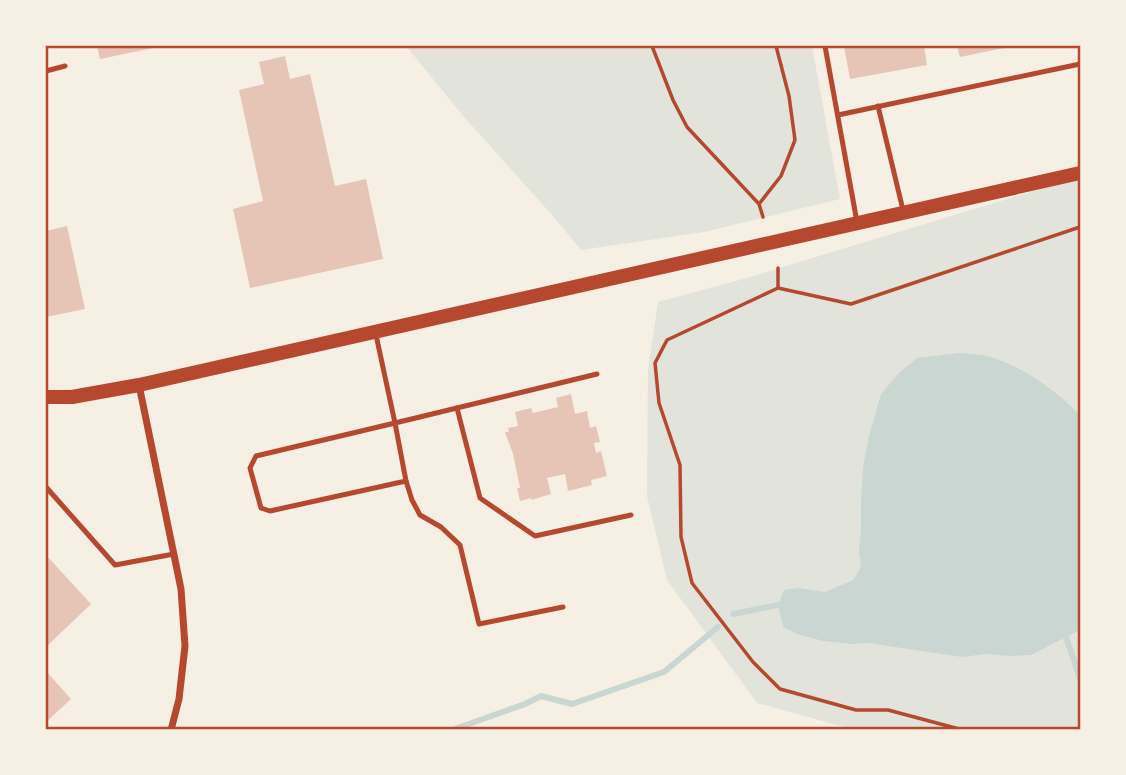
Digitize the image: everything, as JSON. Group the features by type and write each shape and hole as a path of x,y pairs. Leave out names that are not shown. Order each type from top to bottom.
{"main road":[{"path":"46,397 72,397 139,385 1080,173"}],"street":[{"path":"139,385 181,589 185,646 180,699 171,730"}],"lane":[{"path":"825,46 857,224"},
{"path":"838,115 1080,64"},
{"path":"46,71 65,66"},
{"path":"878,106 904,213"},
{"path":"375,332 412,500 420,515 441,527 460,545 479,624 563,607"},
{"path":"406,481 270,511 261,508 250,468 256,456 597,374"},
{"path":"457,408 480,498 535,536 631,515"},
{"path":"46,487 115,565 174,554"}],"path":[{"path":"652,46 673,100 687,127 759,204 763,217"},
{"path":"759,204 781,176 796,140 789,96 776,46"},
{"path":"963,730 888,710 856,710 780,689 753,662 692,583 681,537 680,465 659,403 654,363 667,340 778,288 851,304 1080,227"},
{"path":"778,268 778,288"}],"shaded area":[{"path":"406,46 812,46 840,199 704,232 581,250 464,117"},
{"path":"1080,177 1080,729 852,729 757,703 667,580 647,496 648,370 658,302"},
{"path":"960,353 987,356 1026,372 1080,415 1080,630 1031,655 986,654 962,657 868,643 823,641 783,627 778,605 784,590 798,588 825,592 853,580 861,567 859,552 863,468 881,394 899,373 917,358"}],"building":[{"path":"97,46 158,46 158,47 100,59"},
{"path":"844,46 924,46 927,65 850,79"},
{"path":"957,46 1009,46 1009,47 960,57"},
{"path":"285,56 290,79 310,74 335,186 366,179 383,259 250,288 233,209 263,201 239,90 264,84 259,62"},
{"path":"67,226 85,309 46,317 46,231"},
{"path":"571,394 575,414 587,411 590,428 596,426 600,442 594,443 596,453 601,451 607,476 591,480 592,485 568,491 565,474 547,478 551,494 520,501 513,454 505,432 509,432 508,428 518,426 515,412 531,408 533,413 558,407 556,398"},
{"path":"46,555 91,604 46,647"},
{"path":"46,671 71,699 46,722"}],"waterway":[{"path":"733,614 785,606"},
{"path":"452,730 541,696 572,704 664,672 718,627"},
{"path":"1064,631 1080,678"}]}
